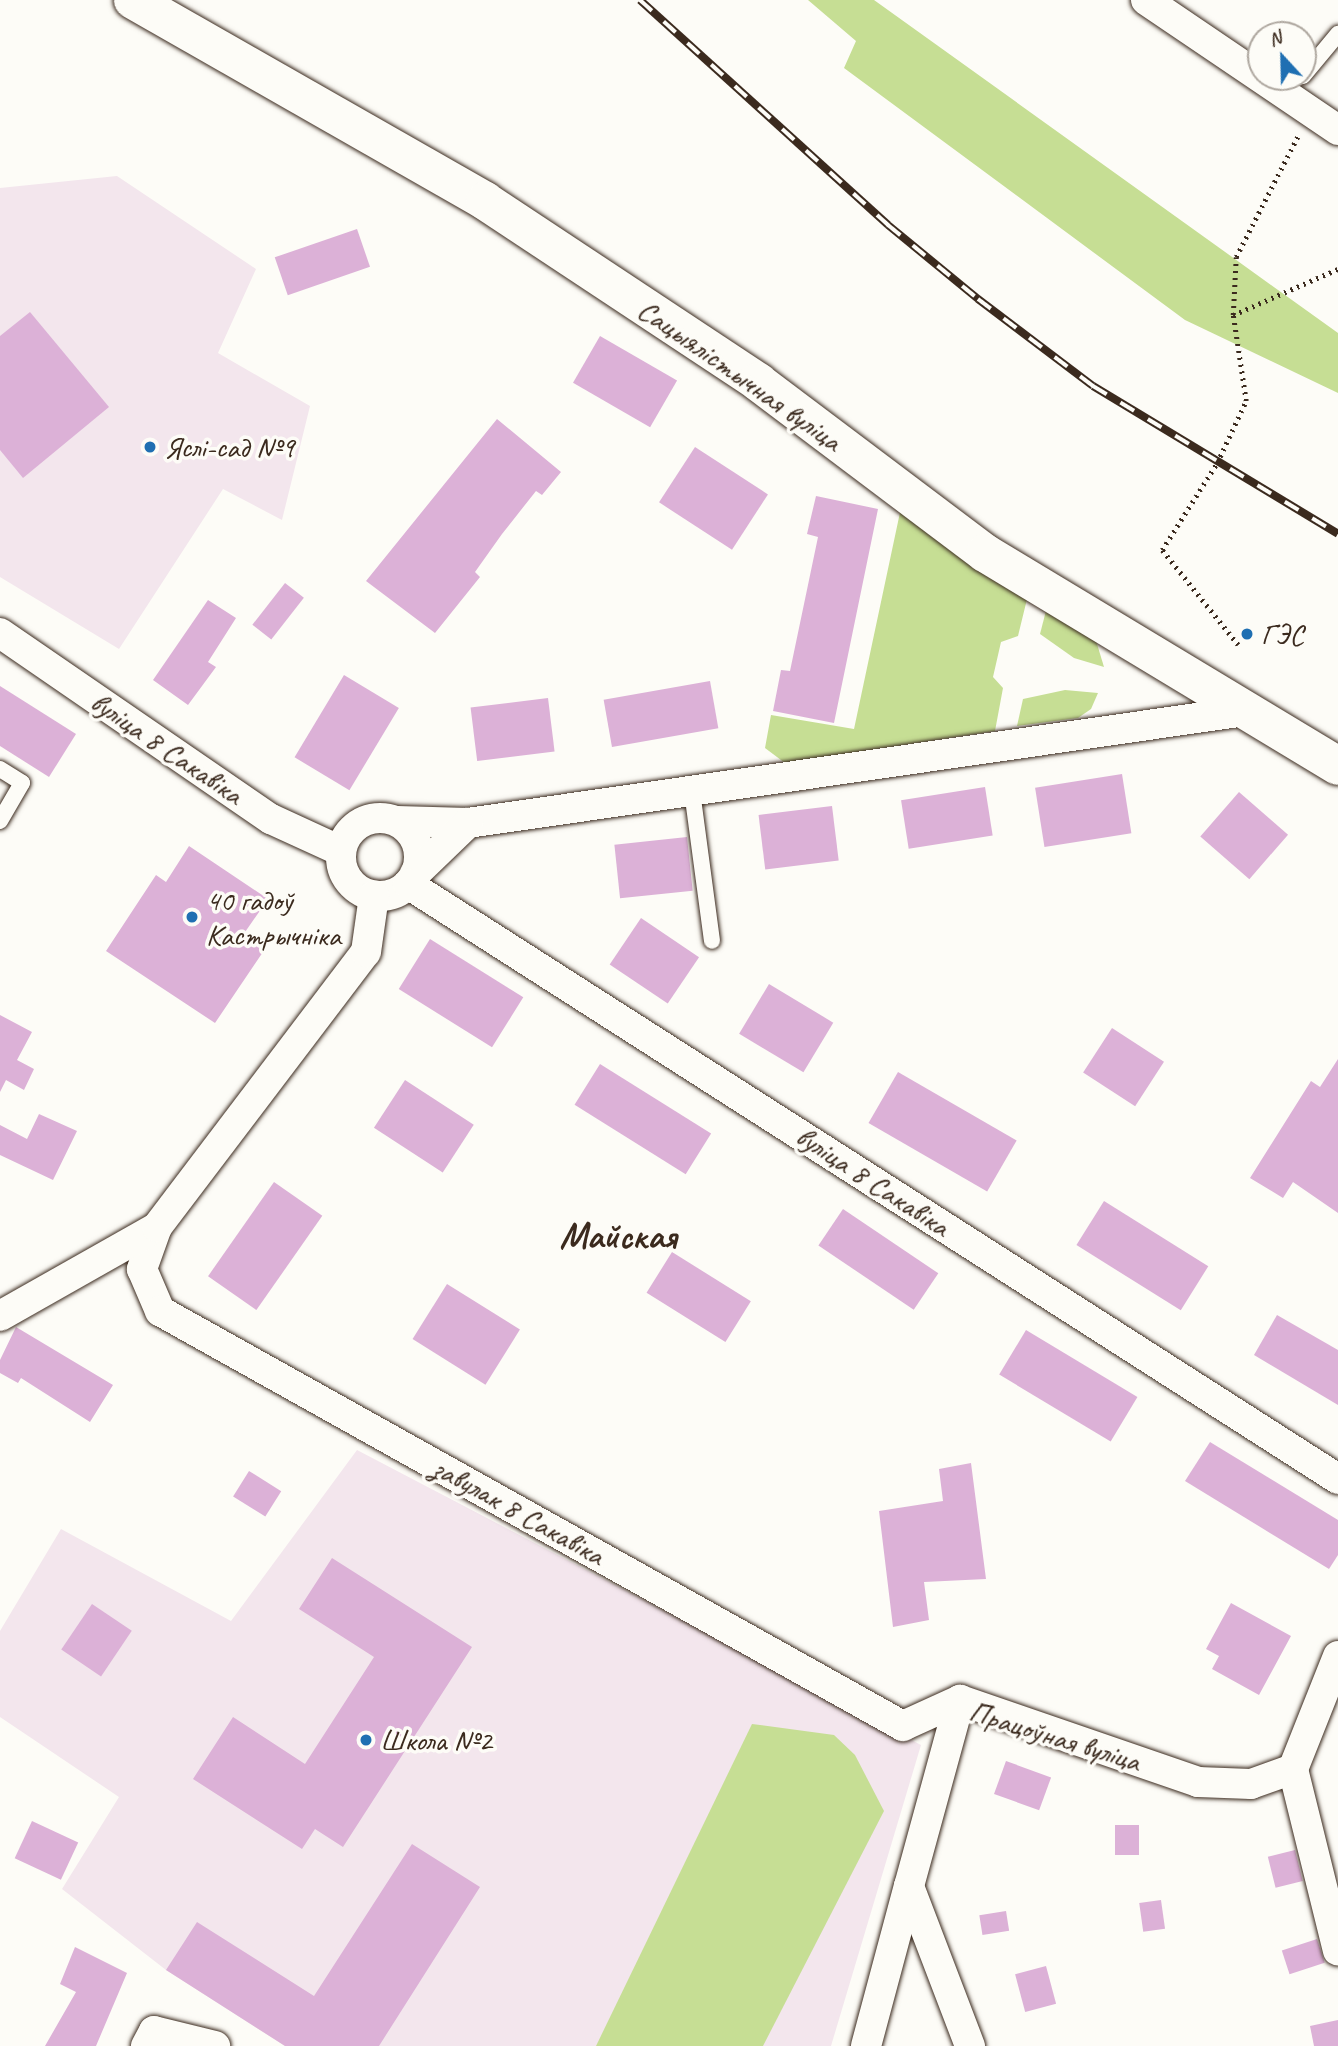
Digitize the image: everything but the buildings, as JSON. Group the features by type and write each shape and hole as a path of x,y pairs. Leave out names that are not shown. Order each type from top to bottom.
{"street":[{"name":"Сацыялістычная вуліца","path":"132,0 485,201 758,382 985,553 1338,766"},
{"path":"1146,0 1247,59"},
{"path":"1301,91 1338,130"},
{"name":"вуліца 8 Сакавіка","path":"0,633 271,819 341,851"},
{"path":"468,823 411,879 374,895 353,885 341,851 361,822 468,823 1245,711"},
{"path":"397,821 418,850 411,879"},
{"name":"вуліца 8 Сакавіка","path":"411,879 1338,1479"},
{"path":"0,1316 157,1227 366,952 374,895"},
{"name":"завулак 8 Сакавіка","path":"157,1227 142,1269 160,1311 903,1726 961,1700"},
{"path":"1338,1656 1293,1769 1338,1951"},
{"name":"Працоўная вуліца","path":"866,2046 961,1700 1198,1782 1251,1784 1293,1769"},
{"path":"909,1886 970,2046"},
{"path":"146,2046 154,2031 215,2046"}],"lane":[{"path":"1317,65 1338,34"},
{"path":"0,769 22,783 0,821"},
{"path":"692,791 712,940"}],"path":[{"path":"1238,645 1162,550 1217,463 1246,401 1233,315 1236,257 1300,91"},
{"path":"1233,315 1338,268"}],"shaded area":[{"name":"Яслі-сад №9","path":"117,176 256,269 218,353 310,406 282,520 223,489 119,649 0,577 0,188"},
{"path":"357,1450 921,1745 831,2046 285,2046 166,1970 62,1889 119,1797 0,1717 0,1631 61,1529 231,1621"}],"green space":[{"path":"808,0 874,0 1338,333 1338,393 1185,320 844,68 856,41"},
{"path":"902,503 1028,595 1018,636 1001,642 993,677 1003,688 995,731 785,763 765,748 771,715 854,729"},
{"path":"1048,603 1094,634 1104,667 1074,658 1040,634"},
{"path":"1065,690 1098,693 1091,709 1078,718 1017,726 1023,699"},
{"path":"752,1724 834,1735 855,1755 884,1811 763,2046 596,2046"}],"railway":[{"path":"640,0 888,225 978,299 1093,386 1338,534"}],"place":[{"name":"Яслі-сад №9","path":"150,447"},
{"name":"ГЭС","path":"1247,634"},
{"name":"40 гадоў Кастрычніка","path":"192,917"},
{"name":"Школа №2","path":"366,1740"}],"district":[{"name":"Майская","path":"618,1236"}]}
